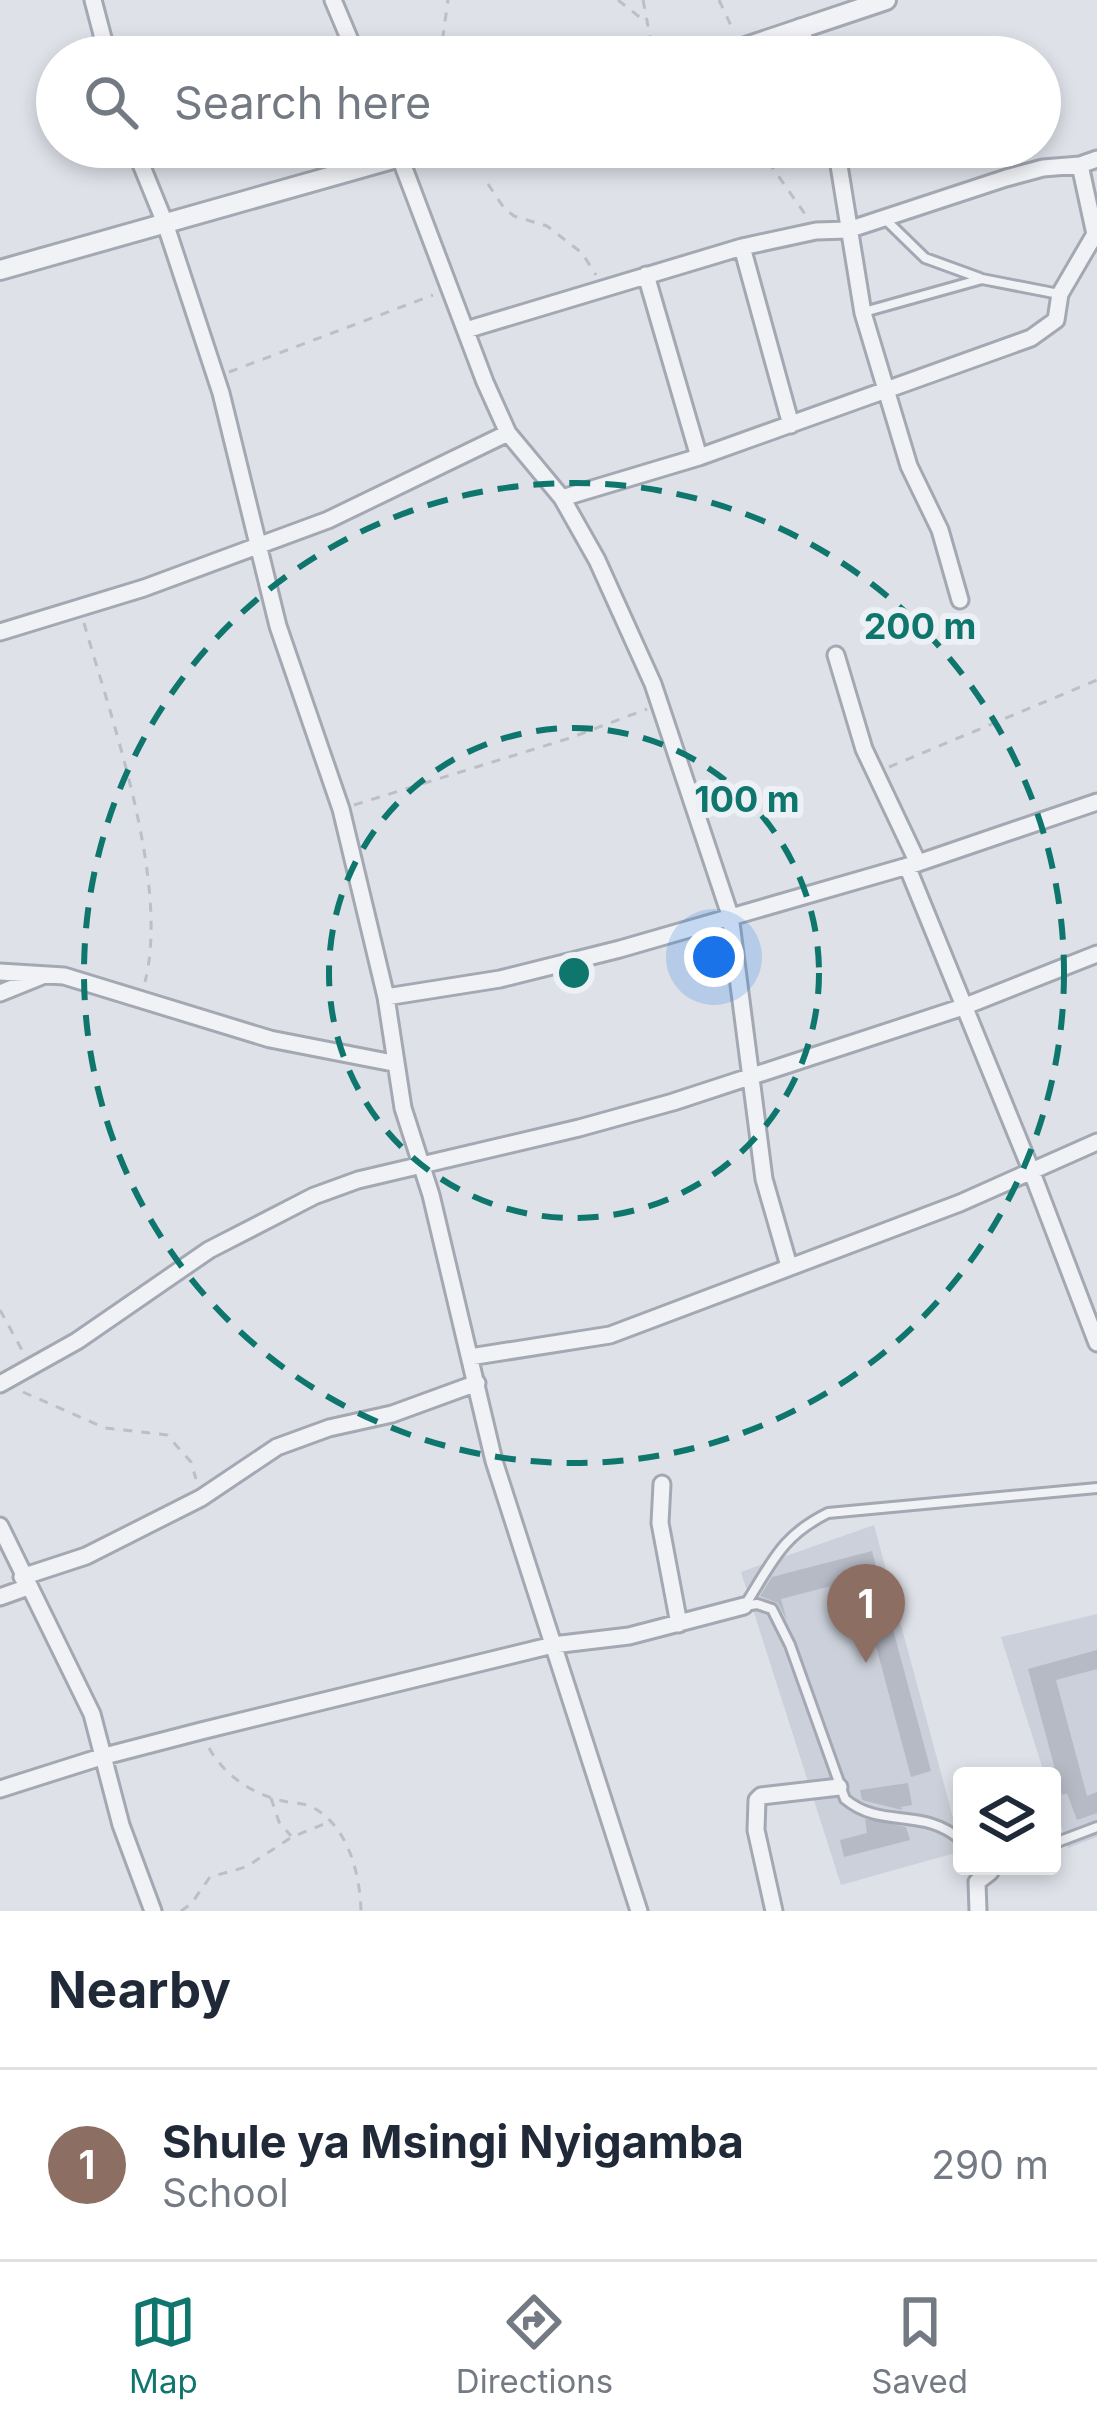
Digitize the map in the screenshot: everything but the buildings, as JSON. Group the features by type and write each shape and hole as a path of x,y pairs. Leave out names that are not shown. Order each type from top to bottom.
{"street":[{"path":"93,0 102,36"},
{"path":"333,0 349,36"},
{"path":"775,36 886,0"},
{"path":"800,27 803,36"},
{"path":"562,498 890,392 1048,329 1056,320 1060,294 1096,238 1089,162"},
{"path":"142,168 216,376 278,626 341,809 386,997 403,1108 422,1163 494,1461 639,1911"},
{"path":"0,270 348,168"},
{"path":"404,168 508,433 562,498 628,623 659,704 730,915 764,1179 789,1266"},
{"path":"839,168 862,313 909,466 940,530 960,600"},
{"path":"466,330 742,247 816,230 848,230 1024,173 1054,168"},
{"path":"742,247 791,425"},
{"path":"646,274 699,457"},
{"path":"0,632 328,520 508,433"},
{"path":"836,655 853,717 963,1007 1096,1334"},
{"path":"386,997 500,979 620,949 912,865 1097,802"},
{"path":"4,1382 77,1341 209,1250 314,1196 422,1163 579,1128 749,1078 963,1007 1097,954"},
{"path":"0,972 64,976 140,1002 325,1052 393,1063"},
{"path":"0,993 47,974"},
{"path":"470,1357 610,1335 942,1210 1097,1142"},
{"path":"0,1597 201,1498 277,1447 477,1383"},
{"path":"662,1484 659,1523 679,1624"},
{"path":"0,1526 92,1714 101,1757 153,1911"},
{"path":"0,1789 200,1731 553,1645 629,1636 744,1606"},
{"path":"774,1911 756,1830 757,1800 839,1787"},
{"path":"978,1911 977,1882 984,1875"}],"lane":[{"path":"886,220 925,258 982,278 1060,294"},
{"path":"862,313 982,278"},
{"path":"744,1606 780,1546 798,1527 828,1513 1097,1488"},
{"path":"744,1606 772,1609 798,1666 839,1787 851,1804 871,1814 936,1823 953,1835"},
{"path":"1061,1841 1097,1827"}],"path":[{"path":"443,36 448,0"},
{"path":"617,0 649,25"},
{"path":"643,0 650,36"},
{"path":"718,0 734,36"},
{"path":"773,168 816,230"},
{"path":"488,184 514,217 547,226 582,253 604,287"},
{"path":"216,376 449,289"},
{"path":"80,608 134,808 151,902 148,968 140,1002"},
{"path":"876,772 1097,680"},
{"path":"341,809 570,738 659,704"},
{"path":"0,1310 32,1367"},
{"path":"4,1382 105,1428 167,1435 190,1462 201,1498"},
{"path":"200,1731 219,1766 233,1778 271,1798 309,1806 329,1822 355,1860 362,1911"},
{"path":"271,1798 279,1822 292,1837"},
{"path":"182,1911 210,1877 246,1867 292,1837 329,1822"}],"shaded area":[{"path":"874,1525 953,1818 953,1854 841,1885 741,1572"},
{"path":"1097,1614 1097,1837 1068,1848 1061,1826 1061,1767 1042,1767 1001,1637"}],"place":[{"name":"Shule ya Msingi Nyigamba","path":"866,1663"}]}
